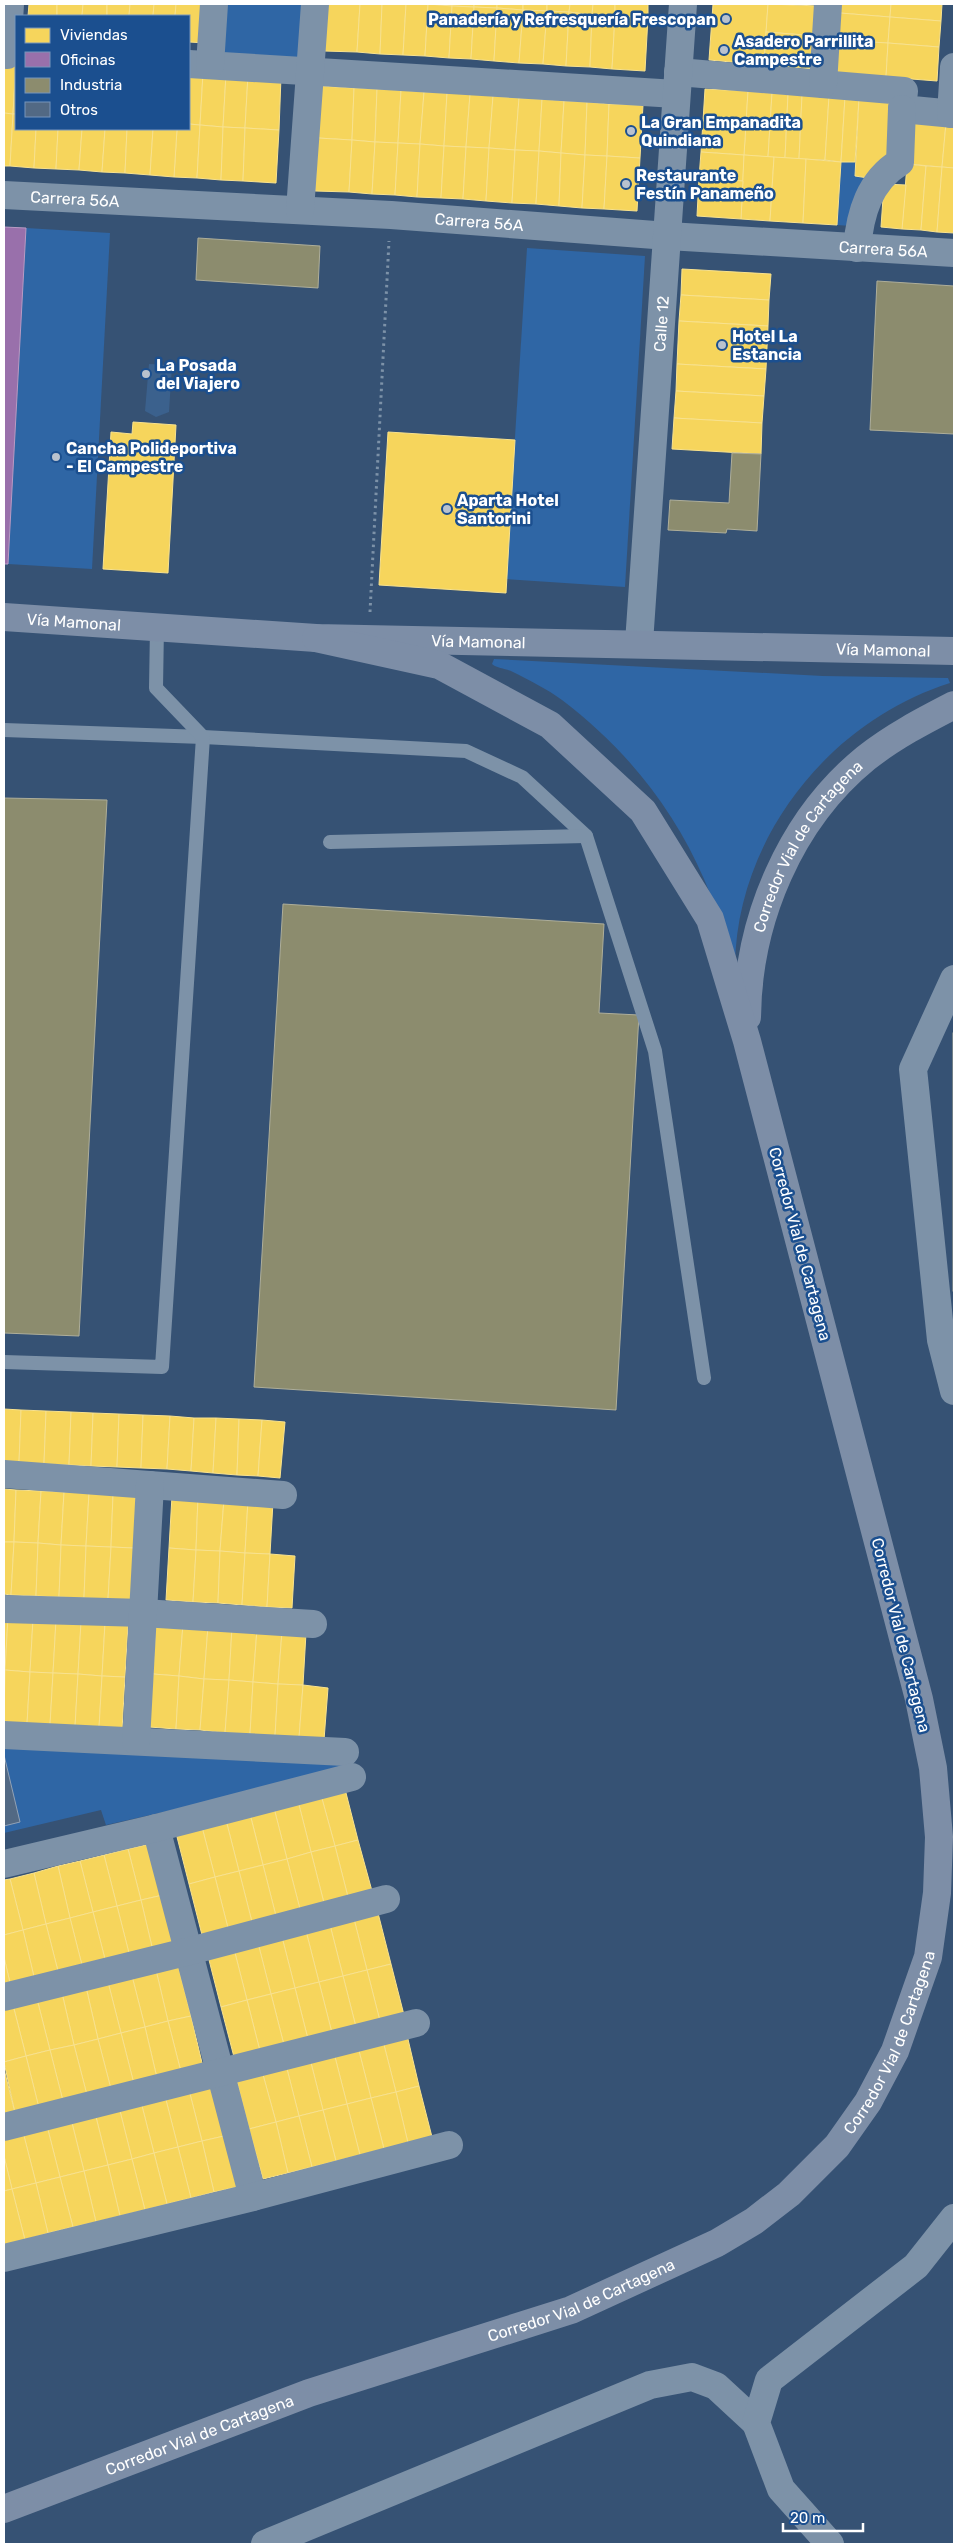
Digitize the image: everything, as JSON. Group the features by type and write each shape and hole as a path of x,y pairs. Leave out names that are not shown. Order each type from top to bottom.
{"main road":[{"name":"Vía Mamonal","path":"4,617 316,638 639,643 954,651"},
{"name":"Corredor Vial de Cartagena","path":"4,2510 309,2393 571,2310 717,2243 754,2221 789,2194 837,2146 868,2102 895,2051 928,1957 937,1893 939,1838 934,1768 919,1699 746,1040 710,919 643,811 550,725 439,665 316,638"},
{"name":"Corredor Vial de Cartagena","path":"746,1040 747,988 756,936 772,885 797,839 828,796 865,759 908,728 954,705"}],"street":[{"path":"9,55 10,4"},
{"path":"214,4 199,65 677,83 823,84 904,91 900,162 891,168 871,191 860,220 857,248"},
{"path":"300,210 315,4"},
{"name":"Calle 12","path":"639,643 683,4"},
{"path":"823,84 828,4"},
{"path":"902,109 953,114 954,67"},
{"name":"Carrera 56A","path":"4,195 391,215 668,236 954,253"},
{"path":"954,979 913,1069 954,1391"},
{"path":"4,1474 284,1495"},
{"path":"136,1741 150,1486"},
{"path":"4,1609 143,1613 313,1624"},
{"path":"4,1735 136,1741 349,1764 156,1828 4,1864"},
{"path":"156,1828 222,2071 253,2196"},
{"path":"4,1997 190,1951 386,1899"},
{"path":"4,2127 416,2023"},
{"path":"4,2258 449,2145"},
{"path":"756,2423 770,2380 916,2266 954,2218"},
{"path":"265,2544 650,2385 692,2378 716,2386 756,2423 781,2489 830,2544"}],"lane":[{"path":"4,1362 162,1367 202,737 156,688 157,627"},
{"path":"4,730 202,737 466,751 522,777 586,836 655,1051 704,1378"},
{"path":"330,842 586,836"}],"path":[{"path":"368,638 391,215"}],"shaded area":[{"path":"208,4 308,4 306,63 206,58"},
{"path":"841,162 855,162 855,176 868,178 851,226 837,225"},
{"name":"Cancha Polideportiva - El Campestre","path":"26,228 110,233 92,569 8,564"},
{"path":"527,248 645,256 625,587 506,579"},
{"path":"149,364 172,365 169,412 156,417 145,411"},
{"path":"494,659 823,676 948,678 950,683 906,701 866,725 830,755 798,790 772,830 753,872 740,918 735,965 704,879 692,853 662,803 645,780 626,758 585,718 544,688 510,671 494,666 492,664"},
{"path":"4,1748 347,1759 350,1770 106,1825 101,1810 4,1833"}],"building: Viviendas":[{"path":"29,4 57,4 57,15 28,15"},
{"path":"57,4 83,4 82,15 57,15"},
{"path":"83,4 107,4 107,15 82,15"},
{"path":"107,4 130,4 129,15 107,15"},
{"path":"130,4 154,4 153,15 129,15"},
{"path":"154,4 176,4 175,15 153,15"},
{"path":"176,4 208,4 206,43 190,42 190,15 175,15"},
{"path":"326,4 360,4 357,52 324,51"},
{"path":"360,4 382,4 380,54 357,52"},
{"path":"382,4 406,4 403,55 380,54"},
{"path":"406,4 428,4 425,56 403,55"},
{"path":"428,4 452,4 452,6"},
{"path":"428,4 452,6 449,58 425,56"},
{"path":"452,4 474,4 474,7 452,6"},
{"path":"474,4 497,4 497,8 474,7"},
{"path":"497,4 523,4 523,10 497,8"},
{"path":"523,4 547,4 547,11 523,10"},
{"path":"547,4 570,4 569,12 547,11"},
{"path":"570,4 593,4 592,15 569,12"},
{"path":"593,4 615,4 615,16 592,15"},
{"path":"615,4 648,4 648,17 615,16"},
{"path":"713,4 768,4 764,65 709,60"},
{"path":"768,4 819,6 817,36 766,32"},
{"path":"840,4 891,4 890,17 840,13"},
{"path":"891,4 942,4 941,21 890,17"},
{"path":"452,6 474,7 471,59 449,58"},
{"path":"474,7 497,8 494,61 471,59"},
{"path":"497,8 523,10 519,63 494,61"},
{"path":"523,10 547,11 543,64 519,63"},
{"path":"547,11 569,12 566,66 543,64"},
{"path":"569,12 592,15 590,67 566,66"},
{"path":"840,13 890,17 888,43 838,40"},
{"path":"592,15 615,16 612,69 590,67"},
{"path":"615,16 648,17 645,71 612,69"},
{"path":"890,17 941,21 939,47 888,43"},
{"path":"766,32 817,36 814,69 764,65"},
{"path":"838,40 888,43 886,77 835,73"},
{"path":"888,43 939,47 937,81 886,77"},
{"path":"4,61 15,61 13,114 4,113"},
{"path":"190,72 203,73 200,125 190,124"},
{"path":"203,73 226,74 223,127 200,125"},
{"path":"226,74 248,75 245,128 223,127"},
{"path":"248,75 281,77 279,130 245,128"},
{"path":"15,79 15,114 13,114"},
{"path":"320,86 354,88 352,140 318,138"},
{"path":"354,88 377,89 375,142 352,140"},
{"path":"377,89 401,90 398,143 375,142"},
{"path":"705,89 748,91 746,124 703,121"},
{"path":"401,90 424,92 420,144 398,143"},
{"path":"748,91 772,93 768,157 744,155"},
{"path":"424,92 447,93 444,146 420,144"},
{"path":"447,93 470,94 466,147 444,146"},
{"path":"772,93 788,94 785,158 768,157"},
{"path":"470,94 493,96 489,148 466,147"},
{"path":"788,94 802,95 799,159 785,158"},
{"path":"802,95 829,96 825,160 799,159"},
{"path":"493,96 519,98 515,150 489,148"},
{"path":"829,96 845,97 841,162 825,160"},
{"path":"845,97 859,98 855,162 841,162"},
{"path":"519,98 542,99 539,151 515,150"},
{"path":"859,98 891,100 888,158 868,178 855,176"},
{"path":"542,99 564,101 561,153 539,151"},
{"path":"564,101 587,102 585,155 561,153"},
{"path":"587,102 609,104 607,156 585,155"},
{"path":"609,104 643,105 640,158 607,156"},
{"path":"4,113 13,114 10,166 4,166"},
{"path":"13,114 15,114 15,130 36,130 34,168 10,166"},
{"path":"911,120 946,123 942,167 907,164"},
{"path":"703,121 746,124 744,155 701,152"},
{"path":"946,123 954,124 954,168 942,167"},
{"path":"190,124 200,125 197,178 174,177 177,130 190,130"},
{"path":"200,125 223,127 221,180 197,178"},
{"path":"223,127 245,128 243,181 221,180"},
{"path":"245,128 279,130 276,183 243,181"},
{"path":"36,130 58,130 56,169 34,168"},
{"path":"58,130 82,130 79,170 56,169"},
{"path":"82,130 105,130 102,172 79,170"},
{"path":"105,130 127,130 125,173 102,172"},
{"path":"127,130 153,130 150,175 125,173"},
{"path":"153,130 177,130 174,177 150,175"},
{"path":"318,138 352,140 349,192 315,191"},
{"path":"352,140 375,142 372,194 349,192"},
{"path":"375,142 398,143 395,195 372,194"},
{"path":"398,143 420,144 417,197 395,195"},
{"path":"420,144 444,146 441,198 417,197"},
{"path":"444,146 466,147 463,199 441,198"},
{"path":"466,147 489,148 486,201 463,199"},
{"path":"489,148 515,150 512,203 486,201"},
{"path":"515,150 539,151 536,204 512,203"},
{"path":"539,151 561,153 559,206 536,204"},
{"path":"701,152 744,155 743,181 699,178"},
{"path":"561,153 585,155 582,208 559,206"},
{"path":"585,155 607,156 604,209 582,208"},
{"path":"744,155 774,157 770,221 741,219"},
{"path":"607,156 640,158 637,211 604,209"},
{"path":"774,157 806,159 803,223 770,221"},
{"path":"806,159 841,162 837,225 803,223"},
{"path":"907,164 926,166 921,230 902,229"},
{"path":"926,166 942,167 937,232 921,230"},
{"path":"942,167 954,168 954,233 937,232"},
{"path":"699,178 743,181 741,219 697,216"},
{"path":"884,184 906,185 902,229 881,227"},
{"path":"682,269 771,274 769,300 681,295"},
{"path":"681,295 769,300 768,326 679,321"},
{"name":"Hotel La Estancia","path":"679,321 768,326 766,369 677,364"},
{"path":"677,364 766,369 764,396 676,391"},
{"path":"676,391 764,396 762,423 674,418"},
{"path":"674,418 762,423 761,454 672,449"},
{"path":"133,422 176,425 168,573 103,569 111,432 132,434"},
{"name":"Aparta Hotel Santorini","path":"388,432 515,440 506,593 379,585"},
{"path":"4,1409 21,1410 19,1463 4,1462"},
{"path":"21,1410 46,1411 44,1464 19,1463"},
{"path":"46,1411 71,1412 69,1465 44,1464"},
{"path":"71,1412 93,1413 91,1466 69,1465"},
{"path":"93,1413 119,1414 117,1467 91,1466"},
{"path":"119,1414 143,1415 141,1468 117,1467"},
{"path":"143,1415 170,1416 167,1469 141,1468"},
{"path":"170,1416 194,1418 191,1471 167,1469"},
{"path":"194,1418 216,1418 213,1473 191,1471"},
{"path":"216,1418 239,1419 237,1475 213,1473"},
{"path":"239,1419 262,1420 258,1476 237,1475"},
{"path":"262,1420 285,1422 280,1478 258,1476"},
{"path":"4,1489 16,1490 14,1542 4,1542"},
{"path":"16,1490 41,1491 38,1543 14,1542"},
{"path":"41,1491 64,1492 61,1545 38,1543"},
{"path":"64,1492 89,1493 86,1546 61,1545"},
{"path":"89,1493 113,1494 111,1547 86,1546"},
{"path":"113,1494 136,1495 134,1548 111,1547"},
{"path":"172,1496 198,1497 196,1550 169,1548"},
{"path":"198,1497 224,1499 220,1551 196,1550"},
{"path":"224,1499 248,1500 245,1553 220,1551"},
{"path":"248,1500 273,1502 270,1554 245,1553"},
{"path":"4,1542 14,1542 11,1595 4,1594"},
{"path":"14,1542 38,1543 36,1596 11,1595"},
{"path":"38,1543 61,1545 59,1597 36,1596"},
{"path":"61,1545 86,1546 84,1598 59,1597"},
{"path":"86,1546 111,1547 108,1599 84,1598"},
{"path":"111,1547 134,1548 131,1601 108,1599"},
{"path":"169,1548 196,1550 193,1602 166,1600"},
{"path":"196,1550 220,1551 218,1603 193,1602"},
{"path":"220,1551 245,1553 242,1605 218,1603"},
{"path":"245,1553 270,1554 267,1607 242,1605"},
{"path":"270,1554 295,1556 292,1608 267,1607"},
{"path":"4,1617 8,1617 5,1670 4,1670"},
{"path":"8,1617 33,1619 30,1672 5,1670"},
{"path":"33,1619 56,1620 53,1673 30,1672"},
{"path":"56,1620 81,1622 78,1674 53,1673"},
{"path":"81,1622 105,1623 102,1676 78,1674"},
{"path":"156,1622 183,1624 179,1676 153,1674"},
{"path":"105,1623 128,1625 125,1677 102,1676"},
{"path":"183,1624 208,1626 204,1679 179,1676"},
{"path":"208,1626 232,1627 229,1680 204,1679"},
{"path":"232,1627 257,1629 253,1682 229,1680"},
{"path":"257,1629 282,1631 278,1684 253,1682"},
{"path":"282,1631 306,1633 303,1685 278,1684"},
{"path":"5,1670 30,1672 27,1724 4,1722"},
{"path":"30,1672 53,1673 50,1725 27,1724"},
{"path":"53,1673 78,1674 75,1727 50,1725"},
{"path":"78,1674 102,1676 99,1728 75,1727"},
{"path":"153,1674 179,1676 176,1729 149,1727"},
{"path":"102,1676 125,1677 122,1730 99,1728"},
{"path":"179,1676 204,1679 200,1730 176,1729"},
{"path":"204,1679 229,1680 225,1733 200,1730"},
{"path":"229,1680 253,1682 250,1734 225,1733"},
{"path":"253,1682 278,1684 275,1736 250,1734"},
{"path":"278,1684 303,1685 299,1738 275,1736"},
{"path":"303,1685 328,1688 324,1740 299,1738"},
{"path":"345,1789 358,1840 335,1846 321,1795"},
{"path":"321,1795 335,1846 311,1852 298,1801"},
{"path":"298,1801 311,1852 287,1859 274,1808"},
{"path":"274,1808 287,1859 263,1865 250,1814"},
{"path":"250,1814 263,1865 239,1871 226,1820"},
{"path":"226,1820 239,1871 215,1877 202,1827"},
{"path":"202,1827 215,1877 189,1884 176,1833"},
{"path":"358,1840 372,1891 348,1897 335,1846"},
{"path":"150,1844 163,1895 141,1900 128,1849"},
{"path":"335,1846 348,1897 324,1903 311,1852"},
{"path":"128,1849 141,1900 117,1906 104,1855"},
{"path":"311,1852 324,1903 300,1909 287,1859"},
{"path":"104,1855 117,1906 93,1912 80,1861"},
{"path":"287,1859 300,1909 276,1916 263,1865"},
{"path":"80,1861 93,1912 70,1918 58,1866"},
{"path":"263,1865 276,1916 252,1922 239,1871"},
{"path":"58,1866 70,1918 46,1924 34,1873"},
{"path":"239,1871 252,1922 228,1928 215,1877"},
{"path":"34,1873 46,1924 23,1930 10,1879"},
{"path":"215,1877 228,1928 202,1935 189,1884"},
{"path":"10,1879 23,1930 4,1935 4,1880"},
{"path":"163,1895 175,1946 153,1951 141,1900"},
{"path":"141,1900 153,1951 130,1957 117,1906"},
{"path":"117,1906 130,1957 106,1963 93,1912"},
{"path":"93,1912 106,1963 83,1969 70,1918"},
{"path":"378,1913 391,1964 367,1970 354,1919"},
{"path":"70,1918 83,1969 59,1975 46,1924"},
{"path":"354,1919 367,1970 343,1976 330,1925"},
{"path":"46,1924 59,1975 35,1981 23,1930"},
{"path":"330,1925 343,1976 319,1982 306,1931"},
{"path":"23,1930 35,1981 11,1987 4,1957 4,1935"},
{"path":"306,1931 319,1982 295,1988 282,1937"},
{"path":"282,1937 295,1988 271,1994 258,1943"},
{"path":"258,1943 271,1994 247,2000 234,1949"},
{"path":"234,1949 247,2000 221,2007 208,1956"},
{"path":"4,1957 11,1987 4,1989"},
{"path":"391,1964 404,2015 380,2021 367,1970"},
{"path":"178,1965 191,2016 168,2021 156,1970"},
{"path":"156,1970 168,2021 145,2027 132,1976"},
{"path":"367,1970 380,2021 356,2027 343,1976"},
{"path":"132,1976 145,2027 121,2033 108,1982"},
{"path":"343,1976 356,2027 332,2033 319,1982"},
{"path":"108,1982 121,2033 98,2039 86,1987"},
{"path":"319,1982 332,2033 308,2039 295,1988"},
{"path":"86,1987 98,2039 74,2045 62,1993"},
{"path":"295,1988 308,2039 284,2045 271,1994"},
{"path":"62,1993 74,2045 50,2050 37,1999"},
{"path":"271,1994 284,2045 260,2051 247,2000"},
{"path":"37,1999 50,2050 26,2056 13,2005"},
{"path":"247,2000 260,2051 234,2057 221,2007"},
{"path":"13,2005 26,2056 4,2062 4,2008"},
{"path":"191,2016 203,2067 181,2072 168,2021"},
{"path":"168,2021 181,2072 157,2078 145,2027"},
{"path":"145,2027 157,2078 134,2084 121,2033"},
{"path":"121,2033 134,2084 111,2089 98,2039"},
{"path":"407,2035 419,2086 396,2092 383,2041"},
{"path":"98,2039 111,2089 87,2095 74,2045"},
{"path":"383,2041 396,2092 371,2098 358,2047"},
{"path":"74,2045 87,2095 63,2101 50,2050"},
{"path":"358,2047 371,2098 347,2104 334,2053"},
{"path":"50,2050 63,2101 39,2108 26,2056"},
{"path":"334,2053 347,2104 323,2110 310,2059"},
{"path":"26,2056 39,2108 15,2113 4,2062"},
{"path":"310,2059 323,2110 299,2116 286,2065"},
{"path":"286,2065 299,2116 276,2122 262,2071"},
{"path":"4,2069 15,2113 4,2116"},
{"path":"262,2071 276,2122 249,2129 236,2078"},
{"path":"211,2085 224,2136 202,2141 189,2090"},
{"path":"419,2086 432,2137 408,2143 396,2092"},
{"path":"189,2090 202,2141 178,2147 165,2096"},
{"path":"396,2092 408,2143 384,2149 371,2098"},
{"path":"165,2096 178,2147 154,2153 141,2102"},
{"path":"371,2098 384,2149 360,2155 347,2104"},
{"path":"141,2102 154,2153 132,2159 119,2107"},
{"path":"347,2104 360,2155 336,2161 323,2110"},
{"path":"119,2107 132,2159 108,2165 95,2113"},
{"path":"323,2110 336,2161 312,2167 299,2116"},
{"path":"95,2113 108,2165 84,2171 71,2119"},
{"path":"299,2116 312,2167 288,2173 276,2122"},
{"path":"71,2119 84,2171 60,2177 47,2126"},
{"path":"276,2122 288,2173 263,2179 249,2129"},
{"path":"47,2126 60,2177 36,2183 23,2132"},
{"path":"23,2132 36,2183 12,2189 4,2156 4,2136"},
{"path":"224,2136 237,2187 214,2192 202,2141"},
{"path":"202,2141 214,2192 191,2198 178,2147"},
{"path":"178,2147 191,2198 167,2204 154,2153"},
{"path":"154,2153 167,2204 145,2210 132,2159"},
{"path":"4,2156 12,2189 4,2191"},
{"path":"132,2159 145,2210 120,2216 108,2165"},
{"path":"108,2165 120,2216 96,2222 84,2171"},
{"path":"84,2171 96,2222 73,2227 60,2177"},
{"path":"60,2177 73,2227 48,2233 36,2183"},
{"path":"36,2183 48,2233 25,2240 12,2189"},
{"path":"12,2189 25,2240 4,2245 4,2191"}],"building: Oficinas":[{"path":"4,227 26,228 8,564 4,564"}],"building: Industria":[{"path":"198,238 320,246 318,288 196,280"},
{"path":"877,281 954,286 954,434 870,430"},
{"path":"732,453 761,454 757,531 727,529 726,533 668,530 670,500 729,503"},
{"path":"4,798 107,800 79,1336 4,1333"},
{"path":"283,904 604,924 599,1013 639,1015 616,1410 254,1387"},
{"path":"954,1033 954,1291 953,1291"}],"building: Otros":[{"path":"4,1755 20,1822 4,1826"}],"place":[{"name":"Panadería y Refresquería Frescopan","path":"726,19"},
{"name":"Asadero Parrillita Campestre","path":"724,50"},
{"name":"La Gran Empanadita Quindiana","path":"631,131"},
{"name":"Restaurante Festín Panameño","path":"626,184"},
{"name":"Hotel La Estancia","path":"722,345"},
{"name":"La Posada del Viajero","path":"146,374"},
{"name":"Cancha Polideportiva - El Campestre","path":"56,457"},
{"name":"Aparta Hotel Santorini","path":"447,509"}]}
